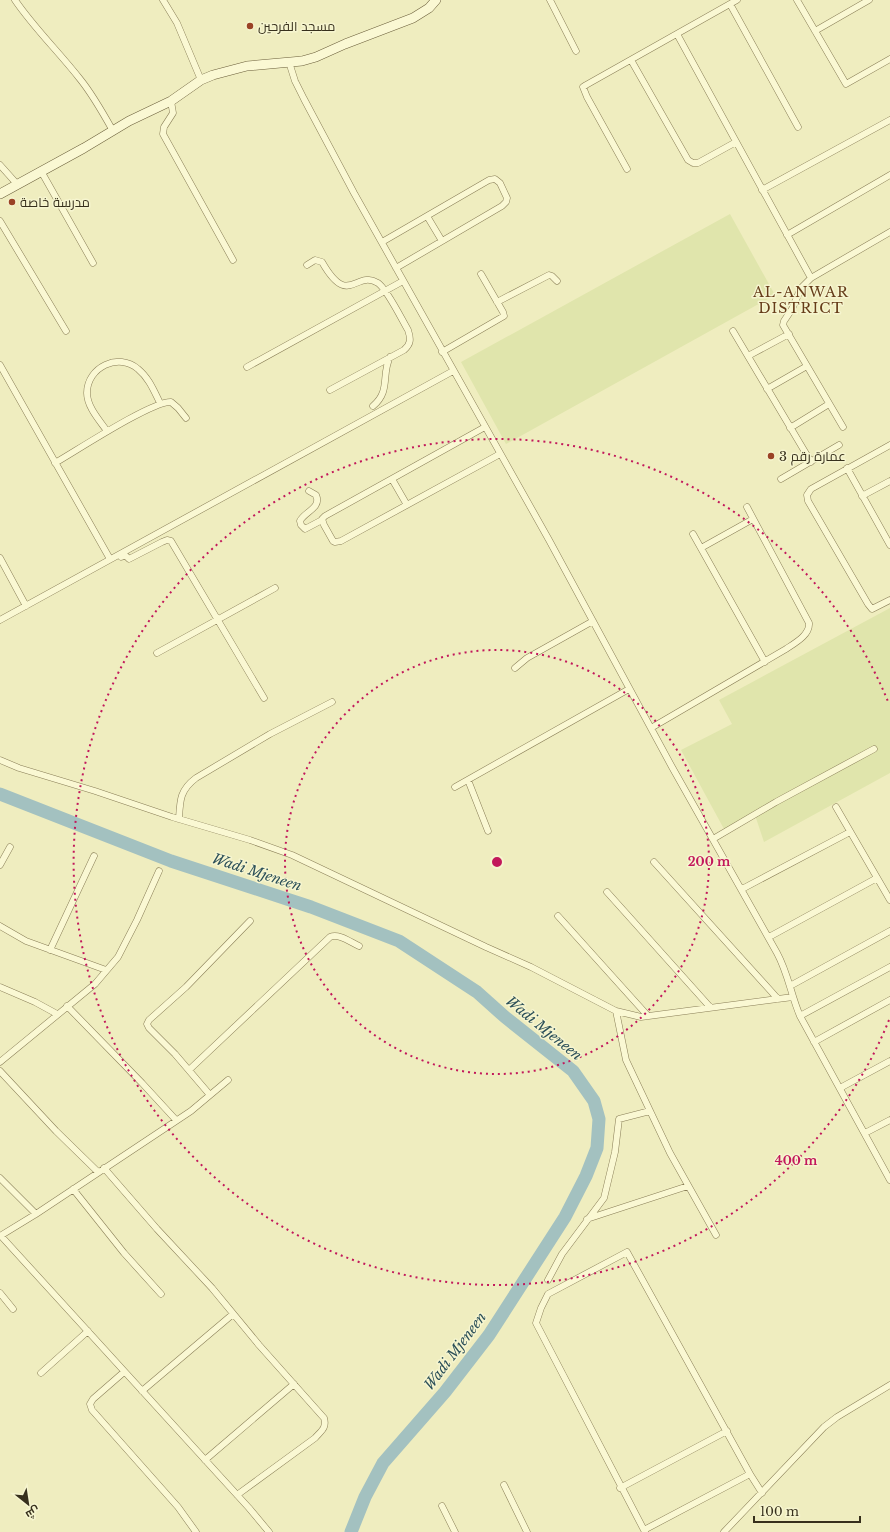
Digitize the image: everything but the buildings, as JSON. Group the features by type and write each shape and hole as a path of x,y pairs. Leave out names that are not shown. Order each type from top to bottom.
{"street":[{"path":"15,0 24,14 80,78 98,104 113,131"},
{"path":"163,0 178,23 201,80"},
{"path":"0,194 129,121 171,101 201,80 218,73 241,67 302,61 316,57 345,44 413,18 429,8 436,0"},
{"path":"550,0 576,51"},
{"path":"627,170 583,87 737,0"},
{"path":"797,0 846,84 890,59"},
{"path":"815,31 869,0"},
{"path":"730,4 798,127"},
{"path":"677,34 811,278"},
{"path":"631,60 688,160 692,163 698,163 736,142"},
{"path":"289,62 295,81 313,116 403,281 593,621 629,689 769,937 783,964 800,1016 890,1180"},
{"path":"171,101 173,112 164,127 164,134 233,260"},
{"path":"762,190 890,120"},
{"path":"0,165 17,184"},
{"path":"41,172 93,263"},
{"path":"787,235 890,175"},
{"path":"382,242 489,180 495,179 500,183 507,198 506,202 502,206 396,268"},
{"path":"427,216 442,241"},
{"path":"0,221 66,331"},
{"path":"843,427 783,325 792,309 800,288 811,278 890,232"},
{"path":"307,265 314,260 322,262 333,280 343,286 349,286 372,280 381,285 408,330 410,337 408,346 404,350 330,390"},
{"path":"442,352 504,316 504,312 481,274"},
{"path":"497,302 549,275 556,281"},
{"path":"246,367 403,281"},
{"path":"733,331 811,462"},
{"path":"748,356 789,334"},
{"path":"373,406 382,396 384,391 386,369 390,357"},
{"path":"107,432 89,403 87,394 89,384 94,374 103,365 114,361 124,362 138,368 149,381 160,403"},
{"path":"0,365 110,559"},
{"path":"767,389 807,366"},
{"path":"0,620 453,371"},
{"path":"56,463 107,432 160,403 170,402 178,408 186,418"},
{"path":"790,428 829,404"},
{"path":"309,490 316,495 317,502 313,508 301,517 301,525 305,529 322,520 324,516 485,427"},
{"path":"781,479 839,445"},
{"path":"890,445 811,489 807,495 808,501 868,604 872,609 890,600"},
{"path":"322,520 333,541 338,542 500,454"},
{"path":"847,468 890,544"},
{"path":"392,479 407,505"},
{"path":"862,496 890,481"},
{"path":"651,728 796,643 806,633 810,625 747,507"},
{"path":"701,548 753,519"},
{"path":"693,534 765,662"},
{"path":"120,554 121,557 125,555 129,559 162,542 167,540 171,542 264,698"},
{"path":"0,558 26,606"},
{"path":"157,653 275,588"},
{"path":"515,668 527,658 593,621"},
{"path":"455,787 629,689"},
{"path":"180,819 180,803 183,792 187,785 196,778 270,734 332,702"},
{"path":"713,839 776,802 874,749"},
{"path":"0,760 19,768 46,775 180,819 250,840 292,855 531,967 616,1011 641,1017 793,997"},
{"path":"468,780 488,831"},
{"path":"836,807 890,900"},
{"path":"742,889 850,832"},
{"path":"0,865 10,847"},
{"path":"50,950 94,856"},
{"path":"654,862 778,999"},
{"path":"0,1062 94,984 118,957 137,920 159,871"},
{"path":"769,937 877,878"},
{"path":"606,892 710,1007"},
{"path":"558,916 648,1016"},
{"path":"210,1095 147,1024 149,1020 186,987 250,921"},
{"path":"0,926 26,941 106,970"},
{"path":"790,986 890,931"},
{"path":"188,1070 330,937 338,936 359,946"},
{"path":"800,1016 890,967"},
{"path":"0,987 35,1002 57,1014"},
{"path":"814,1042 890,1000"},
{"path":"67,1006 176,1120"},
{"path":"616,1011 626,1060 688,1186 716,1235"},
{"path":"840,1088 890,1061"},
{"path":"0,1071 56,1131 98,1172"},
{"path":"228,1080 191,1111 73,1190 0,1236 238,1495 269,1532"},
{"path":"548,1280 562,1254 604,1198 615,1152 619,1119 650,1111"},
{"path":"865,1133 890,1120"},
{"path":"104,1168 157,1229 212,1288 324,1418 326,1423 325,1428 314,1438 238,1495"},
{"path":"0,1178 36,1214"},
{"path":"587,1219 688,1186"},
{"path":"73,1190 161,1294"},
{"path":"750,1474 644,1531 536,1323 548,1294 626,1252 762,1493"},
{"path":"0,1292 13,1308"},
{"path":"142,1391 233,1314"},
{"path":"41,1373 88,1331"},
{"path":"124,1372 93,1399 90,1404 92,1410 178,1507 196,1532"},
{"path":"205,1460 294,1384"},
{"path":"724,1532 824,1427 837,1417 890,1385"},
{"path":"620,1487 727,1431"},
{"path":"504,1485 527,1532"},
{"path":"442,1506 455,1532"}],"green space":[{"path":"730,214 775,295 506,444 461,362"},
{"path":"890,608 890,773 764,842 755,815 724,829 681,750 732,724 719,700"}],"waterway":[{"name":"Wadi Mjeneen","path":"0,794 171,861 311,907 399,941 477,992 505,1017 573,1071 594,1101 599,1119 597,1148 586,1176 565,1217 489,1335 445,1392 383,1463 365,1497 351,1532"}],"place":[{"name":"مسجد الفرحين","path":"250,26"},
{"name":"مدرسة خاصة","path":"12,202"},
{"name":"عمارة رقم 3","path":"771,456"}],"district":[{"name":"AL-ANWAR DISTRICT","path":"801,300"}]}
